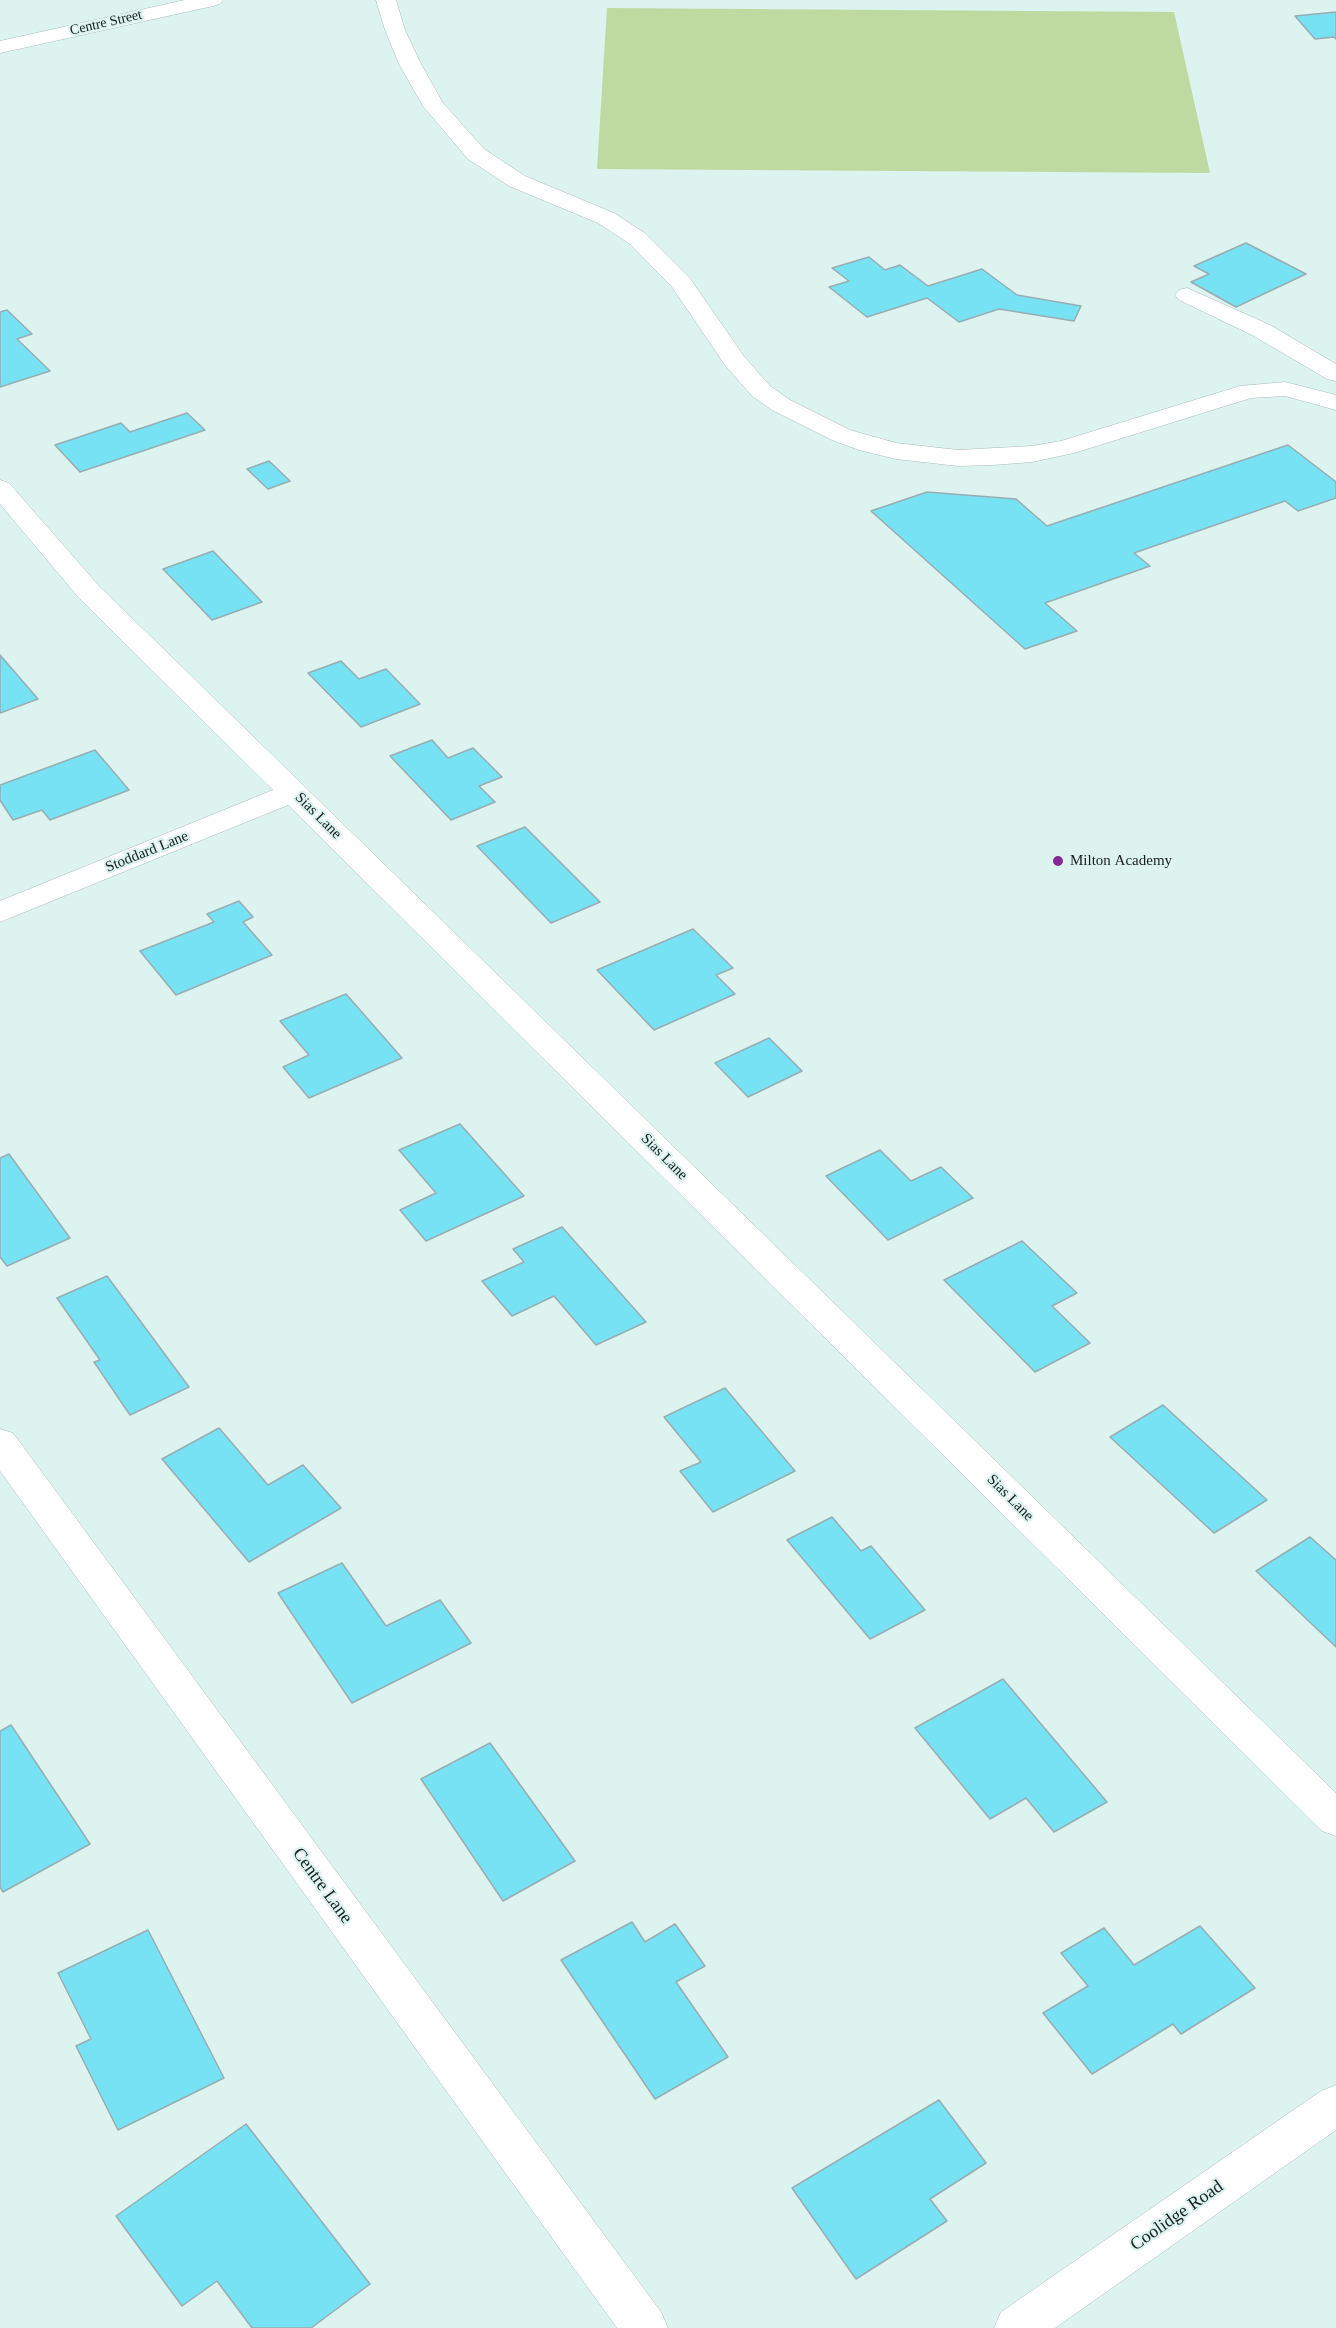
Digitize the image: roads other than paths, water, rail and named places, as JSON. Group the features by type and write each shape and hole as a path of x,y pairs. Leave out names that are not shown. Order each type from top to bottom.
{"street":[{"name":"Centre Street","path":"0,47 213,0"},
{"path":"386,0 406,55 434,106 476,154 494,168 518,181 606,218 638,239 681,282 734,360 761,391 781,405 841,435 868,445 915,454 958,458 1032,454 1065,448 1249,391 1285,389 1333,397"},
{"path":"1187,295 1245,322 1336,374"},
{"name":"Sias Lane","path":"0,488 89,592 1336,1819"},
{"name":"Stoddard Lane","path":"0,912 294,792"},
{"name":"Centre Lane","path":"0,1443 645,2328"},
{"name":"Coolidge Road","path":"1017,2328 1336,2104"}],"place":[{"name":"Milton Academy","path":"1058,861"}]}
